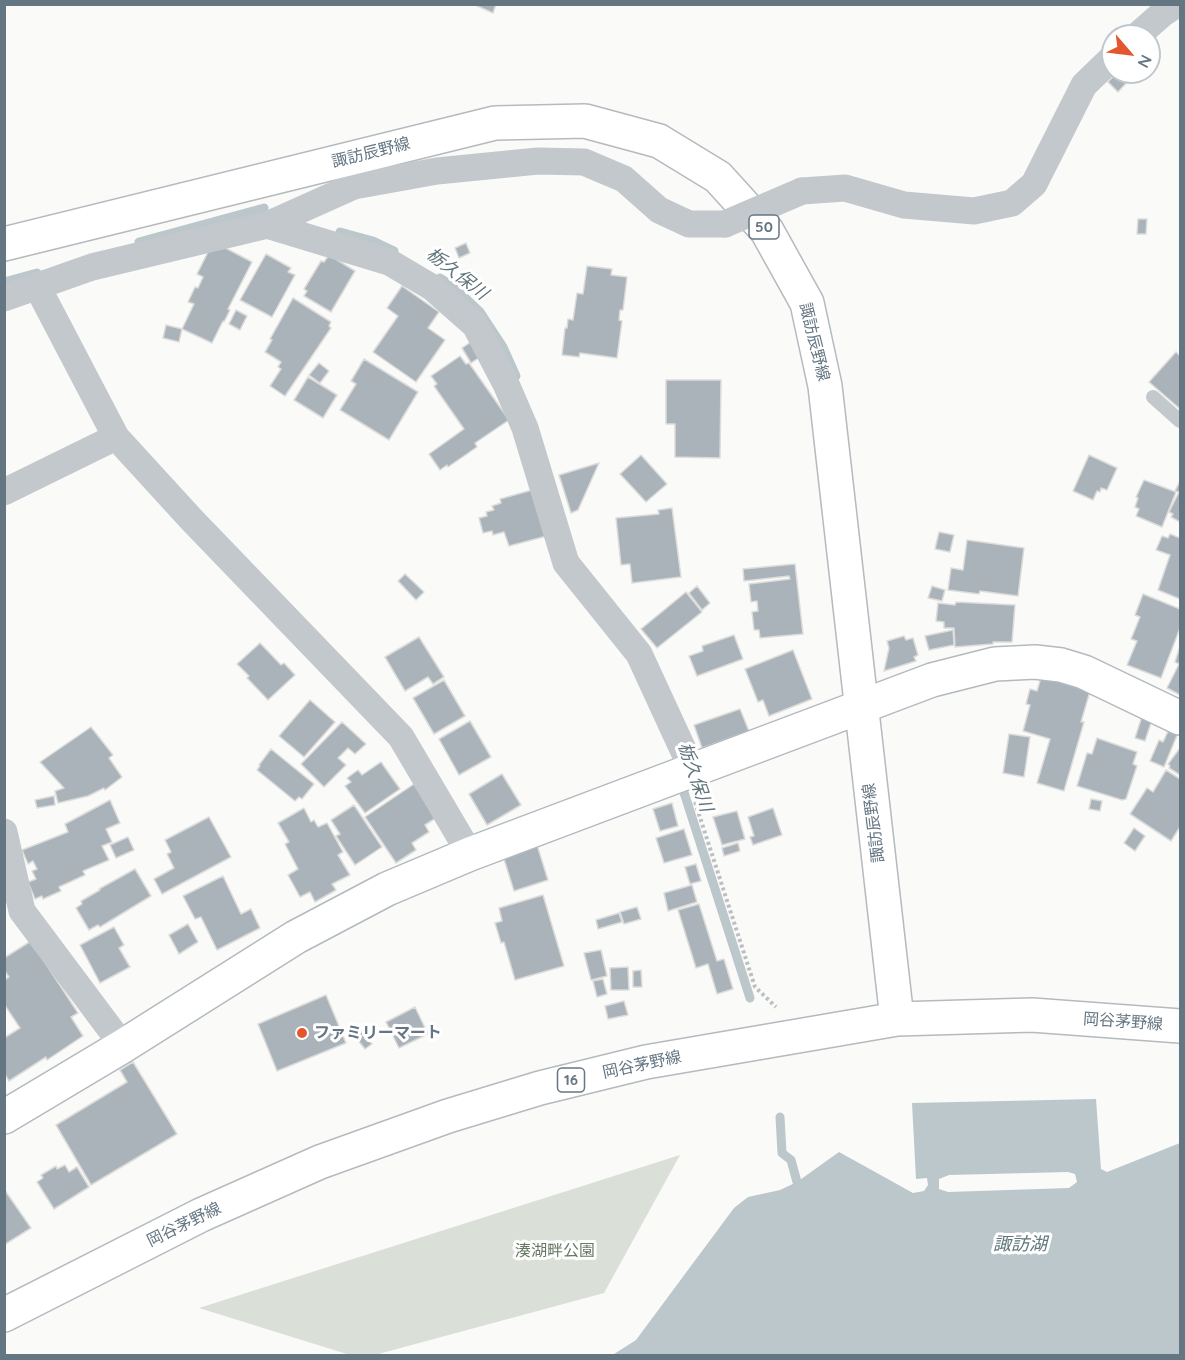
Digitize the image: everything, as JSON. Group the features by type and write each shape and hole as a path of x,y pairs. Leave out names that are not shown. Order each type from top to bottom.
{"main road":[{"name":"諏訪辰野線","path":"4,244 495,123 585,121 658,141 718,177 767,231 807,303 825,386 897,1019"},
{"path":"4,1117 296,938 387,889 470,854 932,680 995,664 1035,662 1061,665 1084,672 1180,718"},
{"name":"岡谷茅野線","path":"4,1316 201,1215 320,1161 437,1120 540,1088 646,1062 897,1019 1032,1015 1180,1026"}],"street":[{"path":"1151,24 1177,4"},
{"path":"4,298 92,267 267,225 354,186 437,171 538,161 584,162 624,179 659,210 688,224 725,224 802,191 845,188 904,205 974,211 1012,203 1034,184 1084,85 1101,69"},
{"path":"267,225 389,262 433,288 475,325 506,384 525,428 566,563 639,654 683,773"},
{"path":"38,286 116,438 401,737 470,854"},
{"path":"4,492 116,438"},
{"path":"4,832 22,911 123,1046"}],"lane":[{"path":"1153,397 1180,421"}],"path":[{"path":"683,773 755,987 778,1008 784,1039"}],"green space":[{"name":"湊湖畔公園","path":"680,1155 604,1293 371,1356 350,1355 199,1308"}],"water":[{"name":"諏訪湖","path":"1096,1099 1101,1169 1107,1172 1180,1143 1180,1355 611,1356 636,1340 734,1208 748,1197 780,1190 797,1182 839,1152 913,1193 924,1191 928,1185 927,1178 916,1179 912,1103"}],"pier":[{"path":"1068,1172 1075,1174 1077,1182 1069,1188 948,1192 939,1189 939,1179 949,1175"}],"building":[{"path":"473,4 496,4 493,13"},
{"path":"1110,84 1125,84 1118,92"},
{"path":"1138,219 1147,219 1146,234 1137,234"},
{"path":"466,243 470,253 459,258 455,248"},
{"path":"218,244 252,262 212,343 182,329 194,304 188,302 203,277 197,274 210,248"},
{"path":"266,254 291,268 288,272 295,275 272,317 240,300"},
{"path":"329,255 355,271 331,312 304,296 307,291 304,289 321,261 324,262"},
{"path":"587,266 612,269 611,275 627,277 623,310 620,310 619,320 622,321 617,358 580,353 579,357 562,355 565,328 567,328 568,319 573,320 577,293 583,294"},
{"path":"402,286 439,312 428,328 445,340 416,382 373,352 398,316 387,308"},
{"path":"293,298 331,322 329,326 331,328 285,396 270,386 281,369 278,367 281,362 265,352"},
{"path":"236,310 247,316 240,330 229,324"},
{"path":"166,325 182,329 179,342 163,338"},
{"path":"474,340 483,355 471,363 462,348"},
{"path":"1176,352 1180,356 1180,409 1149,382"},
{"path":"460,356 466,364 469,363 509,420 475,443 477,447 440,470 429,454 464,429 434,386 437,384 431,376"},
{"path":"364,359 418,392 389,440 340,410 356,384 351,381"},
{"path":"319,363 329,371 320,383 309,375"},
{"path":"308,377 337,395 323,418 294,400"},
{"path":"666,380 721,380 720,458 675,457 675,424 666,424"},
{"path":"641,455 667,484 646,502 620,474"},
{"path":"1089,455 1117,468 1107,490 1101,488 1093,500 1073,491"},
{"path":"599,463 578,510 571,513 559,475"},
{"path":"1144,480 1176,492 1162,527 1136,516 1139,509 1135,507 1138,498 1136,497"},
{"path":"1180,481 1180,522 1171,517 1173,514 1169,512 1179,492 1175,491"},
{"path":"532,490 547,536 509,546 504,532 493,535 492,531 483,533 479,518 487,516 486,512 494,510 492,506 501,503 500,499"},
{"path":"672,508 681,577 632,583 630,564 621,565 616,518 659,514 658,510"},
{"path":"939,532 954,535 950,552 935,549"},
{"path":"1170,534 1180,538 1180,599 1158,590 1170,555 1156,550 1162,536 1168,538"},
{"path":"967,540 1024,548 1018,596 948,590 951,568 963,570"},
{"path":"795,564 803,634 760,638 759,630 754,630 752,612 758,611 757,601 751,602 749,584 790,579 789,576 744,581 743,569"},
{"path":"405,574 424,592 416,600 398,581"},
{"path":"697,586 710,603 702,610 689,593"},
{"path":"932,586 945,590 942,601 928,598"},
{"path":"686,592 702,612 657,648 641,629"},
{"path":"1143,594 1180,609 1180,628 1161,678 1127,665 1137,641 1131,639 1140,617 1135,615"},
{"path":"956,602 1015,605 1012,642 955,647 954,628 944,628 944,622 936,621 938,603 955,605"},
{"path":"953,630 954,645 929,650 925,636"},
{"path":"734,635 743,659 697,676 689,656 703,651 702,646"},
{"path":"904,636 906,640 913,638 918,655 914,657 916,661 884,671 889,648 887,641"},
{"path":"419,637 444,677 433,684 428,677 405,691 385,657"},
{"path":"260,643 281,665 284,663 295,675 268,700 237,664"},
{"path":"1180,646 1180,695 1167,688 1179,664 1175,662"},
{"path":"793,650 812,699 769,716 763,700 758,702 745,669"},
{"path":"1042,674 1091,688 1081,722 1084,722 1064,791 1037,783 1050,739 1023,731 1030,705 1026,704 1030,689 1037,691"},
{"path":"444,680 465,716 434,734 413,698"},
{"path":"310,700 335,722 304,757 279,736"},
{"path":"740,709 749,731 702,748 694,725"},
{"path":"1143,713 1153,717 1145,741 1135,738"},
{"path":"470,721 491,757 459,775 439,739"},
{"path":"342,722 366,744 355,754 348,748 338,758 346,765 324,787 301,764"},
{"path":"1171,725 1180,728 1164,767 1150,761 1159,740 1163,742"},
{"path":"91,727 113,755 109,758 122,777 105,790 104,788 88,796 58,803 55,791 64,788 40,762"},
{"path":"1009,734 1030,737 1024,777 1003,773"},
{"path":"1097,738 1137,752 1133,764 1137,766 1126,799 1122,800 1077,786 1087,753 1092,754"},
{"path":"1180,748 1180,775 1169,768 1168,764"},
{"path":"271,749 314,784 302,799 299,797 295,801 257,770"},
{"path":"381,762 400,789 365,813 345,786 351,782 347,778 358,770 362,775"},
{"path":"1166,770 1180,779 1180,827 1171,841 1130,814 1147,788 1153,792"},
{"path":"502,774 521,805 487,825 469,794"},
{"path":"414,784 436,818 425,825 429,832 412,843 416,850 396,863 365,817"},
{"path":"54,796 55,805 37,808 35,800"},
{"path":"1091,799 1102,801 1100,811 1089,809"},
{"path":"110,800 120,823 106,829 112,842 102,846 109,860 83,871 85,875 59,887 61,891 43,899 42,896 35,899 28,882 36,879 32,871 37,869 33,861 28,864 22,850 68,832 65,824"},
{"path":"672,803 678,826 660,831 653,809"},
{"path":"354,805 382,847 355,865 336,836 340,834 331,820"},
{"path":"304,808 311,822 314,820 318,827 327,823 343,852 338,855 350,875 332,884 336,890 315,902 310,892 300,897 288,875 298,869 285,844 289,842 278,823"},
{"path":"773,808 782,835 753,845 750,837 754,836 748,817"},
{"path":"737,811 745,839 722,845 713,817"},
{"path":"209,817 231,857 162,894 154,879 174,868 167,854 171,852 165,840"},
{"path":"1134,828 1145,836 1135,851 1124,843"},
{"path":"684,829 692,855 664,863 656,838"},
{"path":"128,837 134,850 116,858 110,845"},
{"path":"738,843 740,851 724,856 722,848"},
{"path":"537,845 548,880 514,891 503,856"},
{"path":"696,864 701,881 690,884 685,867"},
{"path":"135,869 151,896 100,927 98,925 89,930 76,908 82,904 81,901"},
{"path":"223,876 241,914 251,909 260,928 217,950 201,917 195,919 183,896"},
{"path":"692,885 697,902 668,911 664,893"},
{"path":"543,895 564,966 515,980 504,942 501,943 495,923 502,921 499,908"},
{"path":"699,904 717,961 724,959 733,989 717,994 708,964 696,968 678,910"},
{"path":"637,907 641,919 624,924 620,912"},
{"path":"619,913 622,922 598,929 596,920"},
{"path":"188,924 198,942 179,954 169,935"},
{"path":"114,927 124,945 119,948 130,967 100,983 80,945"},
{"path":"31,941 78,1013 71,1017 83,1036 47,1060 46,1057 9,1081 4,1073 4,1038 20,1028 4,1004 4,980 9,977 4,970 4,958"},
{"path":"601,950 607,976 591,980 584,953"},
{"path":"628,967 629,990 611,990 610,968"},
{"path":"641,970 642,987 633,987 633,971"},
{"path":"603,979 607,994 597,997 593,981"},
{"name":"ファミリーマート","path":"326,995 346,1043 277,1071 258,1024"},
{"path":"624,1001 628,1015 608,1019 605,1006"},
{"path":"415,1007 428,1034 399,1048 386,1022"},
{"path":"358,1028 372,1044 365,1049 352,1033"},
{"path":"133,1062 177,1134 91,1185 56,1125 127,1082 120,1070"},
{"path":"65,1165 69,1172 77,1167 89,1187 54,1209 37,1182 43,1178 41,1175 56,1166 57,1169"},
{"path":"4,1189 31,1228 4,1245"}],"waterway":[{"name":"栃久保川","path":"139,242 264,208"},
{"name":"栃久保川","path":"340,232 373,241 394,251"},
{"name":"栃久保川","path":"4,282 37,273"},
{"name":"栃久保川","path":"440,278 454,287 480,312 503,347 516,376"},
{"name":"栃久保川","path":"680,780 750,998"},
{"name":"栃久保川","path":"780,1117 782,1153 791,1160 797,1182"}],"place":[{"name":"ファミリーマート","path":"302,1033"}]}
